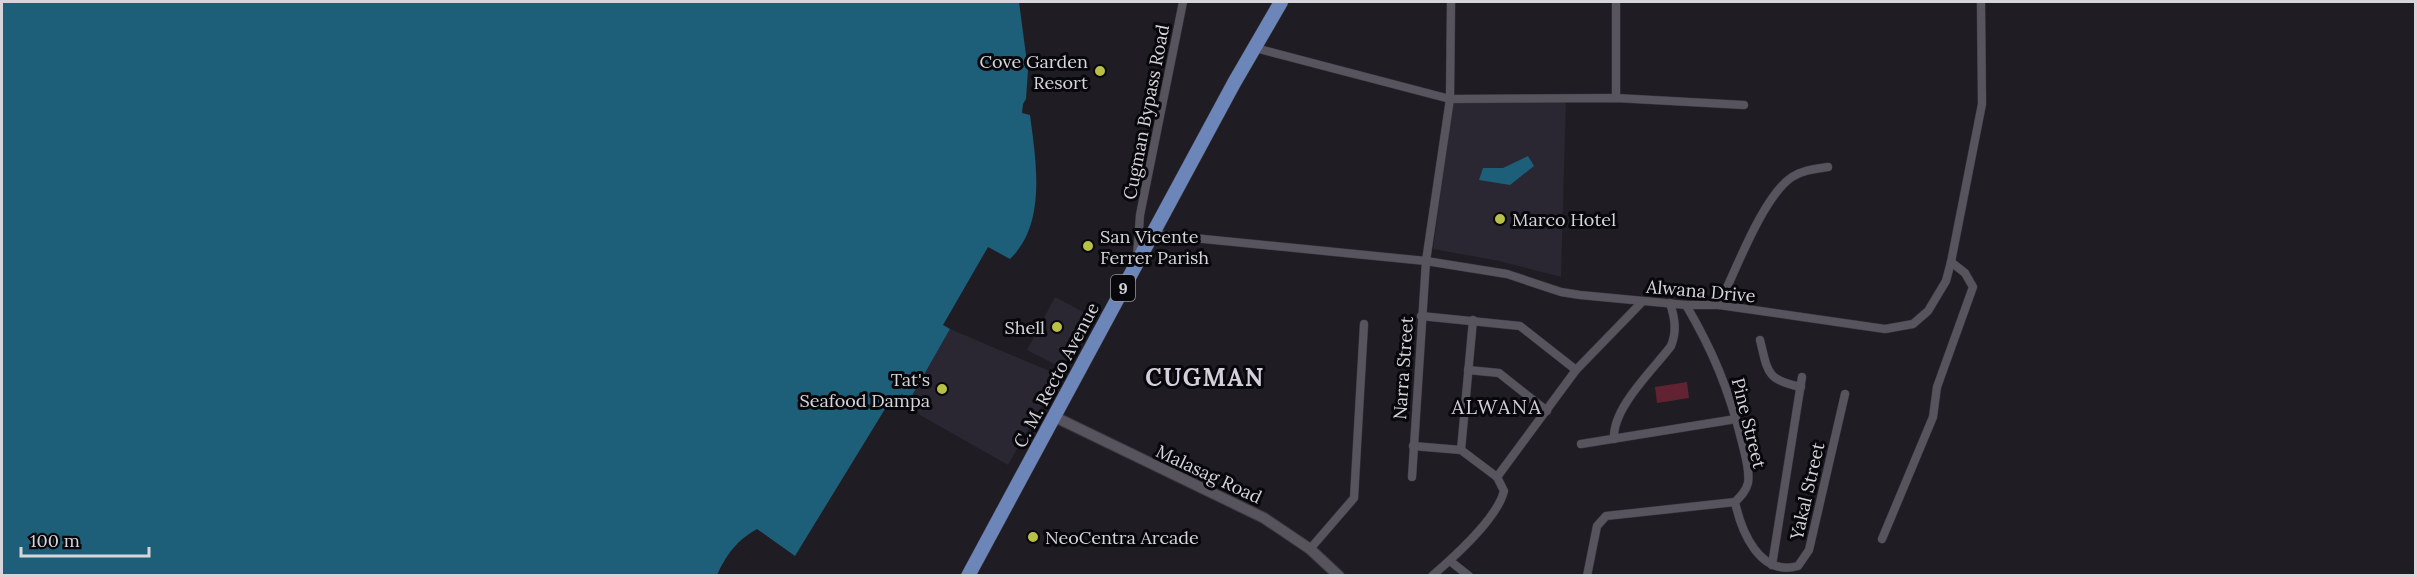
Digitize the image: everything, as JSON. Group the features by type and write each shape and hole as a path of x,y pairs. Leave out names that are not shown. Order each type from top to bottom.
{"highway":[{"name":"C. M. Recto Avenue","path":"968,576 1055,417 1085,357 1281,2"}],"street":[{"name":"Cugman Bypass Road","path":"1136,264 1140,215 1183,2"},
{"name":"Narra Street","path":"1412,477 1426,261 1450,99 1451,2"},
{"path":"1616,2 1616,98"},
{"name":"Alwana Drive","path":"1153,234 1426,261 1507,274 1561,292 1641,302 1719,305 1857,326 1903,328 1913,324 1928,311 1946,281 1952,262 1982,104 1981,2"},
{"path":"1255,48 1450,99 1616,98 1744,105"},
{"path":"1719,305 1767,206 1780,188 1790,178 1803,171 1828,167"},
{"path":"1882,539 1933,417 1937,387 1973,287 1965,273 1952,262"},
{"path":"1497,477 1576,370 1641,302"},
{"path":"1614,439 1618,415 1675,338 1675,323 1670,303"},
{"name":"Pine Street","path":"1686,305 1717,362 1747,461 1748,482 1743,493 1735,502"},
{"path":"1421,316 1520,326 1576,370"},
{"path":"1461,450 1473,320"},
{"path":"1310,549 1354,498 1364,324"},
{"path":"1760,340 1766,364 1774,379 1783,384 1801,387"},
{"path":"1468,370 1499,373 1547,411"},
{"path":"1587,576 1597,526 1606,516 1735,502 1744,536 1757,555 1772,565 1802,377"},
{"name":"Yakal Street","path":"1772,565 1783,568 1798,566 1809,550 1845,394"},
{"name":"Malasag Road","path":"1055,417 1256,513 1310,549 1339,576"},
{"path":"1581,444 1736,419"},
{"path":"1413,446 1461,450 1497,477 1504,491 1495,513 1450,561 1432,576"},
{"path":"1450,561 1470,576"}],"shaded area":[{"name":"Marco Hotel","path":"1566,101 1561,277 1499,261 1433,249 1453,102"},
{"path":"1055,297 1089,315 1062,368 1027,350"},
{"path":"950,329 1059,375 1008,465 920,415 909,401"},
{"path":"1687,382 1689,398 1657,403 1655,387"}],"water":[{"path":"2,2 1019,2 1028,70 1026,99 1022,113 1030,115 1036,172 1034,210 1030,228 1022,245 1010,259 988,247 943,325 950,329 909,401 902,394 885,409 795,556 757,529 743,538 733,549 717,575 2,575"},
{"path":"1528,156 1534,166 1510,185 1479,180 1483,168 1503,168"}],"place":[{"name":"Cove Garden Resort","path":"1100,71"},
{"name":"Marco Hotel","path":"1500,219"},
{"name":"San Vicente Ferrer Parish","path":"1088,246"},
{"name":"Shell","path":"1057,327"},
{"name":"Tat's Seafood Dampa","path":"942,389"},
{"name":"NeoCentra Arcade","path":"1033,537"}],"district":[{"name":"CUGMAN","path":"1205,377"},
{"name":"ALWANA","path":"1497,406"}]}
